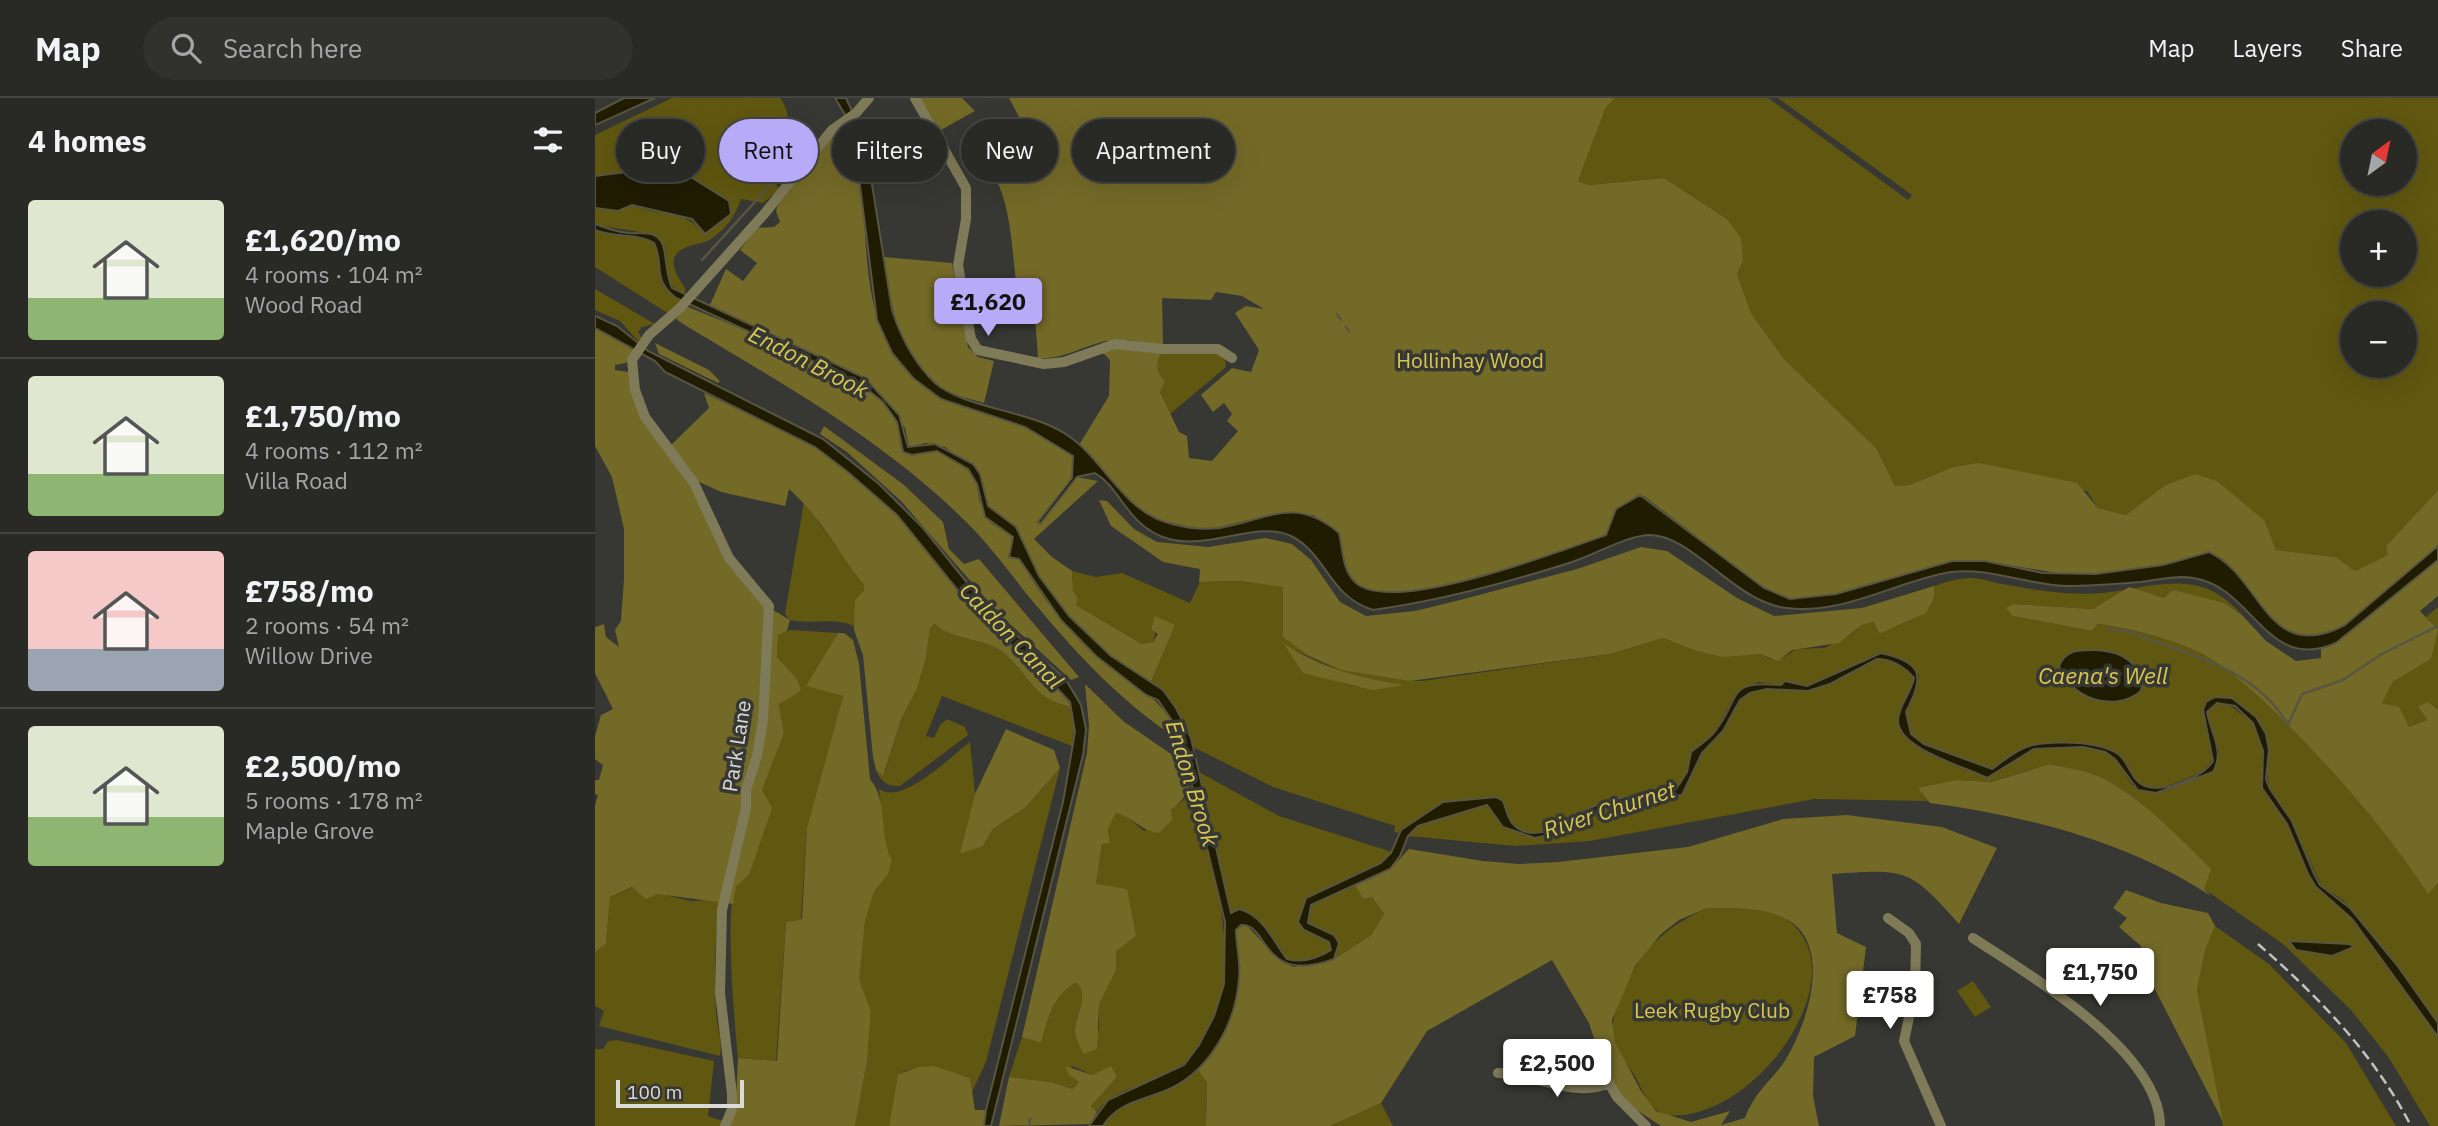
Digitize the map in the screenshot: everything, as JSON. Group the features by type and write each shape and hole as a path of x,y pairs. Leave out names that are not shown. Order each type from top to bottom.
{"street":[{"name":"Park Lane","path":"725,1126 732,1109 732,1094 720,993 722,910 746,808 746,790 759,744 769,606 729,558 694,483 645,417 631,368 645,340 672,316 765,213 842,120 856,113 869,98"},
{"path":"915,98 966,188 967,219 958,265 971,339 978,350 1044,364 1064,362 1115,344 1163,349 1218,349 1231,358"},
{"path":"1888,918 1909,933 1916,944 1915,989 1904,1041 1941,1126"},
{"path":"1973,938 2059,993 2095,1024 2154,1093 2160,1126"},
{"path":"1498,1073 1535,1076 1581,1089 1609,1083 1617,1097 1646,1126"}],"green space":[{"path":"672,98 780,98 785,107 788,119 719,119 719,182 777,182 780,189 763,203 741,199 730,221 721,231 706,242 685,248 676,255 675,270 686,290 683,294 670,281 666,251 658,238 646,233 595,224 595,208 618,211 632,205 679,216 705,234 702,186 696,182 705,182 705,119 628,119"},
{"path":"920,98 962,98 975,111 947,127 947,119 932,119"},
{"name":"Hollinhay Wood","path":"1009,98 1615,98 1606,107 1578,181 1589,185 1664,178 1727,219 1741,238 1743,261 1737,274 1751,313 1784,359 1876,448 1895,486 1909,485 1954,467 1979,463 2077,483 2098,508 2126,515 2164,486 2195,474 2217,481 2265,521 2276,550 2336,557 2355,571 2388,555 2386,546 2438,490 2438,546 2345,625 2320,634 2300,634 2284,628 2270,616 2232,568 2216,555 2115,573 2069,575 1985,561 1952,561 1836,594 1790,599 1764,588 1644,496 1616,509 1606,535 1584,543 1518,566 1441,586 1406,592 1376,591 1356,584 1351,579 1336,530 1313,515 1278,513 1216,528 1195,528 1159,520 1140,510 1079,445 1109,396 1110,360 1103,353 1114,347 1162,351 1157,367 1165,381 1160,392 1179,432 1187,436 1189,458 1212,461 1238,431 1227,421 1232,414 1224,403 1213,412 1201,395 1232,368 1251,372 1259,350 1235,313 1246,306 1264,309 1242,296 1216,292 1211,300 1162,298 1163,345 1113,340 1067,354 1038,358 1035,317 1021,310 1006,208 997,182 1058,182 1058,119 1020,119"},
{"path":"1615,98 1768,98 1908,200 1912,195 1778,98 2438,98 2438,490 2386,546 2389,555 2355,571 2336,557 2276,550 2265,521 2164,486 2126,515 2098,508 2087,491 1931,476 1909,485 1895,486 1876,448 1784,359 1751,313 1737,274 1743,261 1727,219 1664,178 1589,185 1578,181 1606,107"},
{"path":"616,125 616,174 595,176 595,135"},
{"path":"831,139 832,182 861,182 867,265 873,301 883,335 901,365 937,396 956,405 1024,427 1073,457 1072,478 1040,523 1077,477 1098,481 1034,539 1052,557 1072,571 1073,591 1078,598 1076,605 1142,644 1153,642 1158,634 1151,629 1155,616 1175,625 1151,682 1111,656 1069,616 1039,576 1016,527 988,506 980,474 945,447 926,443 909,447 905,428 861,376 709,307 726,269 743,281 757,263 740,250 757,228 774,227 780,222 776,211 778,205 796,182 818,182 818,155"},
{"path":"595,230 654,243 661,281 671,294 682,301 669,314 595,267"},
{"path":"884,257 952,263 968,347 978,357 994,361 984,403 943,389 916,363 899,330"},
{"path":"595,289 655,324 642,327 638,332 642,338 638,341 620,321 595,310"},
{"path":"686,306 834,370 863,387 884,404 897,421 901,448 912,454 937,451 969,470 977,484 979,500 991,523 1013,537 1010,554 1019,559 1074,634 1096,656 1156,702 1174,725 1181,741 1142,713 1089,665 977,533 944,501 910,472 837,419 676,319"},
{"path":"595,328 635,348 626,363 615,365 615,370 629,372 633,390 691,483 727,559 768,607 790,620 787,631 778,635 777,657 797,679 801,691 779,704 784,734 762,790 772,808 749,875 736,886 733,904 657,894 646,899 632,887 610,897 606,944 595,952 595,805 598,795 595,794 595,780 599,780 603,765 595,759 595,736 601,715 613,709 595,673 595,627 604,624 606,637 619,647 615,630 621,621 624,529 612,477 595,446"},
{"path":"655,343 709,370 720,381 718,383 659,354"},
{"path":"1162,351 1213,351 1225,359 1226,367 1170,414 1160,391 1165,381 1157,367"},
{"path":"704,393 815,447 849,473 897,515 981,619 1050,680 1072,707 1059,704 1041,694 1014,663 997,649 951,634 935,624 930,628 926,658 917,689 902,717 883,776 876,770 873,757 863,655 854,630 855,600 864,590 864,585 819,523 789,489 785,506 721,492 695,480 670,446 709,408"},
{"path":"824,426 904,485 943,522 949,549 964,564 979,559 1079,677 1071,680 999,614 901,501 847,452 820,434"},
{"path":"1099,500 1107,501 1134,529 1157,542 1208,547 1265,538 1292,544 1311,560 1340,602 1366,616 1415,611 1464,599 1577,569 1641,547 1667,551 1737,598 1774,616 1862,608 1934,586 1934,598 1926,613 1879,634 1874,622 1862,625 1839,643 1792,650 1778,661 1760,654 1722,657 1696,651 1663,638 1610,654 1410,681 1342,670 1308,655 1283,637 1283,587 1240,581 1199,582 1200,569 1163,562 1111,526"},
{"path":"804,502 864,585 864,590 855,600 855,627 832,621 790,620 785,614"},
{"path":"2438,560 2438,596 2420,611 2438,630 2431,659 2393,682 2382,703 2399,707 2409,727 2427,720 2418,706 2429,702 2438,710 2438,883 2428,894 2395,847 2340,780 2280,717 2223,667 2201,653 2151,635 2098,624 2092,631 2013,616 2006,608 2014,604 2093,609 2129,587 2164,598 2173,590 2224,603 2242,615 2266,641 2296,661 2321,658 2321,649 2336,643"},
{"path":"1072,571 1096,577 1122,573 1190,603 1200,582 1240,581 1284,587 1284,638 1410,681 1422,681 1610,654 1663,638 1696,651 1722,657 1741,653 1760,654 1771,659 1784,657 1796,649 1824,648 1849,636 1862,625 1874,622 1879,634 1924,612 1933,597 1934,586 1961,579 1979,579 2065,593 2091,594 2126,590 2093,609 2014,604 2013,616 2092,631 2098,624 2164,639 2212,659 2262,699 2359,801 2428,893 2438,883 2438,1023 2358,917 2344,901 2321,885 2292,821 2270,789 2256,717 2232,698 2215,698 2203,710 2211,746 2211,761 2196,774 2168,785 2145,786 2137,780 2128,764 2114,753 2071,743 2040,744 1992,769 1924,744 1911,734 1906,712 1917,690 1919,674 1875,655 1807,686 1785,681 1781,685 1758,682 1735,694 1714,734 1691,752 1687,772 1677,789 1608,802 1539,833 1530,833 1516,827 1496,797 1443,802 1398,833 1394,832 1395,826 1273,787 1193,747 1163,690 1151,682 1175,625 1156,631 1153,642 1142,644 1076,605 1078,598 1073,591","holes":["1285,646 1354,677 1402,685 1365,687 1338,681 1314,668"]},
{"path":"2171,584 2194,585 2221,596 2242,615 2224,603 2164,598 2132,589"},
{"path":"2438,607 2438,710 2429,702 2419,707 2427,720 2409,727 2382,703 2393,682 2431,659 2437,630 2426,617"},
{"path":"936,624 952,634 997,649 1014,663 1041,694 1059,704 1072,707 1075,721 1072,746 942,696 926,736 934,738 940,725 947,719 965,727 968,735 900,786 882,780 876,770 883,775 885,771 902,717 917,689 926,658 930,628"},
{"path":"791,630 838,633 807,686 843,696 807,827 801,919 786,922 776,1061 738,1058 731,968 733,897 736,885 749,875 762,790 784,734 779,704 797,679 777,657 778,634"},
{"path":"838,633 844,633 853,640 859,664 870,779 876,788 882,808 885,840 892,860 888,874 874,892 865,921 859,980 871,1011 867,1062 855,1126 727,1126 736,1100 738,1058 777,1061 786,922 802,919 807,827 843,696 806,686"},
{"path":"1284,644 1342,671 1405,685 1372,690 1303,673"},
{"path":"1877,659 1897,664 1914,678 1898,720 1901,731 1908,740 1934,756 1987,778 2034,749 2083,747 2105,752 2115,759 2132,785 2156,793 2213,772 2219,750 2207,712 2212,705 2227,703 2253,723 2263,751 2262,788 2287,824 2308,874 2316,887 2352,919 2438,1037 2438,1126 2430,1126 2389,1058 2351,1010 2283,944 2204,889 2210,869 2127,793 2096,775 2050,764 1990,782 1957,780 1919,789 1929,801 1814,799 1590,841 1515,846 1408,836 1418,826 1487,805 1503,827 1535,838 1569,830 1604,808 1682,795 1702,753 1723,731 1740,700 1750,693 1767,689 1808,691 1830,684"},
{"path":"1085,684 1123,721 1187,765 1190,780 1186,795 1171,810 1172,820 1159,833 1147,830 1116,813 1108,829 1110,843 1102,844 1096,884 1127,889 1136,936 1116,951 1116,970 1099,1005 1097,1049 1083,1054 1075,1032 1082,1000 1076,982 1057,1000 1041,1043 1022,1037 1087,753 1089,726"},
{"path":"1006,729 1054,750 1060,768 1026,807 993,829 983,846 960,854 975,794"},
{"path":"970,742 975,794 961,853 983,846 993,829 1026,807 1060,768 986,1062 972,1092 970,1078 948,1072 923,1068 898,1074 889,1126 855,1126 867,1062 871,1011 858,980 865,921 874,892 888,874 879,789 900,791 913,785"},
{"path":"2050,764 2098,776 2144,806 2211,869 2204,889 2211,896 2179,877 2111,846 2004,815 1930,803 1918,788 1957,780 1991,782"},
{"path":"1199,772 1279,816 1392,852 1381,864 1306,898 1298,922 1304,930 1329,942 1331,950 1309,959 1287,959 1262,925 1250,914 1243,910 1231,914"},
{"path":"1192,783 1209,852 1223,929 1225,966 1220,1002 1208,1035 1175,1071 1116,1095 1097,1112 1091,1106 1117,1077 1093,1075 1072,1066 1069,1075 1079,1082 1074,1089 1051,1082 1009,1077 1022,1037 1041,1043 1057,1000 1076,981 1082,993 1082,1000 1075,1032 1083,1054 1099,1029 1099,1005 1116,970 1116,951 1125,942 1096,884 1102,844 1110,843 1108,829 1116,813 1125,815 1144,831 1187,797"},
{"path":"1847,815 1942,827 1997,848 1959,924 1929,892 1905,876 1876,872 1832,874 1837,933 1866,947 1855,1036 1814,1057 1813,1096 1819,1126 1661,1126 1617,1097 1608,1081 1589,1023 1552,960 1427,1031 1381,1103 1330,1126 1206,1126 1207,1082 1198,1070 1219,1042 1236,930 1245,924 1282,962 1294,967 1334,959 1371,935 1384,914 1372,897 1363,899 1354,884 1395,864 1409,849 1483,861 1519,864 1558,862 1688,847 1783,819","holes":["1707,908 1757,910 1786,919 1800,930 1809,945 1812,962 1812,981 1804,1020 1785,1061 1755,1098 1745,1118 1721,1125 1730,1111 1691,1122 1656,1111 1641,1091 1615,1042 1612,1020 1635,966 1661,934 1679,920"]},
{"path":"1354,884 1363,899 1372,897 1384,914 1371,935 1334,959 1339,943 1334,935 1308,923 1311,905"},
{"path":"633,887 690,901 720,900 715,970 720,1056 599,1026 604,1011 595,1006 595,952 606,944 610,897"},
{"path":"2126,890 2161,903 2208,913 2215,926 2205,951 2197,990 2223,1122 2140,960 2141,946 2119,927 2127,918 2113,908"},
{"name":"Leek Rugby Club","path":"1707,908 1761,909 1789,921 1808,946 1812,976 1804,1010 1786,1043 1761,1073 1731,1097 1698,1112 1664,1115 1650,1103 1616,1047 1614,1019 1628,980 1645,954 1678,924"},
{"path":"2215,926 2269,964 2346,1043 2396,1126 2223,1126 2197,990 2205,951"},
{"path":"1973,981 1991,1007 1975,1017 1957,991"},
{"path":"617,1040 714,1061 708,1116 723,1121 721,1126 595,1126 595,1049 603,1049 608,1041"},
{"path":"934,1066 970,1078 975,1110 986,1110 984,1126 889,1126 898,1074 919,1067"},
{"path":"1065,1066 1093,1075 1111,1066 1117,1077 1091,1106 1097,1112 1090,1124 999,1126 1009,1077 1051,1082 1073,1089 1079,1082 1069,1075"},
{"path":"1198,1070 1207,1081 1206,1126 1103,1126 1123,1107 1175,1085"},
{"path":"1381,1103 1393,1126 1330,1126"}],"water":[{"path":"624,98 655,98 595,125 595,113"},
{"path":"835,98 846,98 856,119 848,119"},
{"path":"616,173 616,182 699,182 729,201 731,214 705,234 692,219 632,205 618,211 595,208 595,176"},
{"path":"860,182 872,182 892,310 904,340 935,383 962,398 1032,419 1064,433 1091,456 1126,497 1154,518 1172,524 1214,529 1281,513 1308,515 1323,522 1339,533 1345,565 1351,577 1355,582 1374,591 1403,592 1477,577 1606,535 1616,509 1640,495 1764,588 1790,599 1836,594 1952,561 1985,561 2043,573 2095,574 2163,565 2209,552 2227,564 2281,626 2298,634 2319,635 2345,625 2438,546 2438,560 2336,643 2312,649 2293,647 2276,638 2231,596 2213,584 2193,578 2173,577 2140,582 2066,586 1980,572 1951,572 1829,607 1787,608 1750,594 1681,545 1649,535 1630,539 1569,563 1497,584 1423,602 1373,610 1346,595 1313,553 1291,536 1264,531 1200,541 1169,539 1144,526 1112,488 1095,473 1077,477 1040,524 1038,522 1072,478 1073,456 1025,427 941,399 913,378 892,353 877,320"},
{"name":"Endon Brook","path":"595,224 620,232 655,235 664,249 672,288 865,378 899,415 908,447 935,444 973,464 980,474 988,506 1016,527 1039,576 1069,616 1111,656 1163,690 1176,708 1191,738 1231,913 1239,909 1255,917 1287,959 1309,959 1331,950 1329,942 1304,930 1298,922 1306,898 1381,863 1391,853 1401,830 1443,802 1496,797 1503,801 1514,825 1523,831 1539,833 1604,802 1676,789 1687,772 1691,752 1714,733 1733,699 1743,688 1763,684 1781,685 1785,681 1807,686 1881,653 1905,661 1916,672 1916,689 1906,712 1911,734 1924,744 1992,769 2029,746 2074,743 2099,746 2118,754 2136,780 2145,786 2153,788 2172,785 2201,773 2213,761 2203,710 2206,702 2215,697 2232,698 2256,717 2266,734 2269,750 2266,779 2292,821 2320,885 2350,908 2397,965 2438,1023 2438,1037 2352,919 2316,887 2308,874 2287,824 2262,788 2263,751 2253,723 2235,706 2217,703 2207,712 2218,757 2213,772 2156,793 2138,790 2115,759 2105,752 2083,747 2034,749 1987,778 1934,756 1909,740 1901,730 1898,720 1914,678 1897,664 1877,659 1830,684 1808,691 1767,689 1750,693 1740,700 1723,731 1702,753 1682,795 1604,808 1569,830 1535,838 1503,827 1487,805 1418,826 1408,836 1400,856 1390,869 1311,905 1308,923 1334,935 1339,943 1334,959 1310,965 1293,965 1280,960 1257,933 1250,927 1241,925 1236,930 1239,972 1237,996 1225,1031 1216,1047 1193,1074 1178,1084 1122,1108 1103,1126 1089,1126 1108,1100 1184,1065 1199,1045 1214,1016 1224,984 1225,922 1186,761 1173,722 1158,700 1146,695 1096,656 1061,620 1019,559 1009,557 1013,537 985,517 977,484 968,469 937,451 912,455 903,452 897,422 883,402 858,382 676,298 668,291 661,278 654,243 595,230"},
{"name":"Caldon Canal","path":"595,316 617,326 648,351 823,439 879,484 923,528 989,610 1066,680 1081,705 1086,729 1083,755 991,1126 984,1126 986,1110 1063,802 1075,732 1070,702 1038,668 981,619 897,515 849,473 815,447 665,372 655,361 595,328"},
{"name":"Caena's Well","path":"2095,650 2117,654 2133,664 2143,677 2141,691 2130,698 2106,702 2083,694 2073,687 2059,666 2062,660 2069,653"},
{"path":"2289,941 2349,944 2354,947 2332,956 2296,950"}],"waterway":[{"path":"702,260 772,183"},
{"path":"1337,314 1341,320"},
{"path":"1346,327 1349,332"},
{"path":"2108,630 2134,634 2232,672 2263,694 2277,708 2288,725 2302,694 2343,680 2380,655 2438,626"},
{"path":"1029,1126 1030,1119"}],"railway":[{"path":"2258,944 2323,1005 2362,1050 2380,1074 2411,1126"}],"water label":[{"name":"River Churnet","path":"1609,809"}]}
